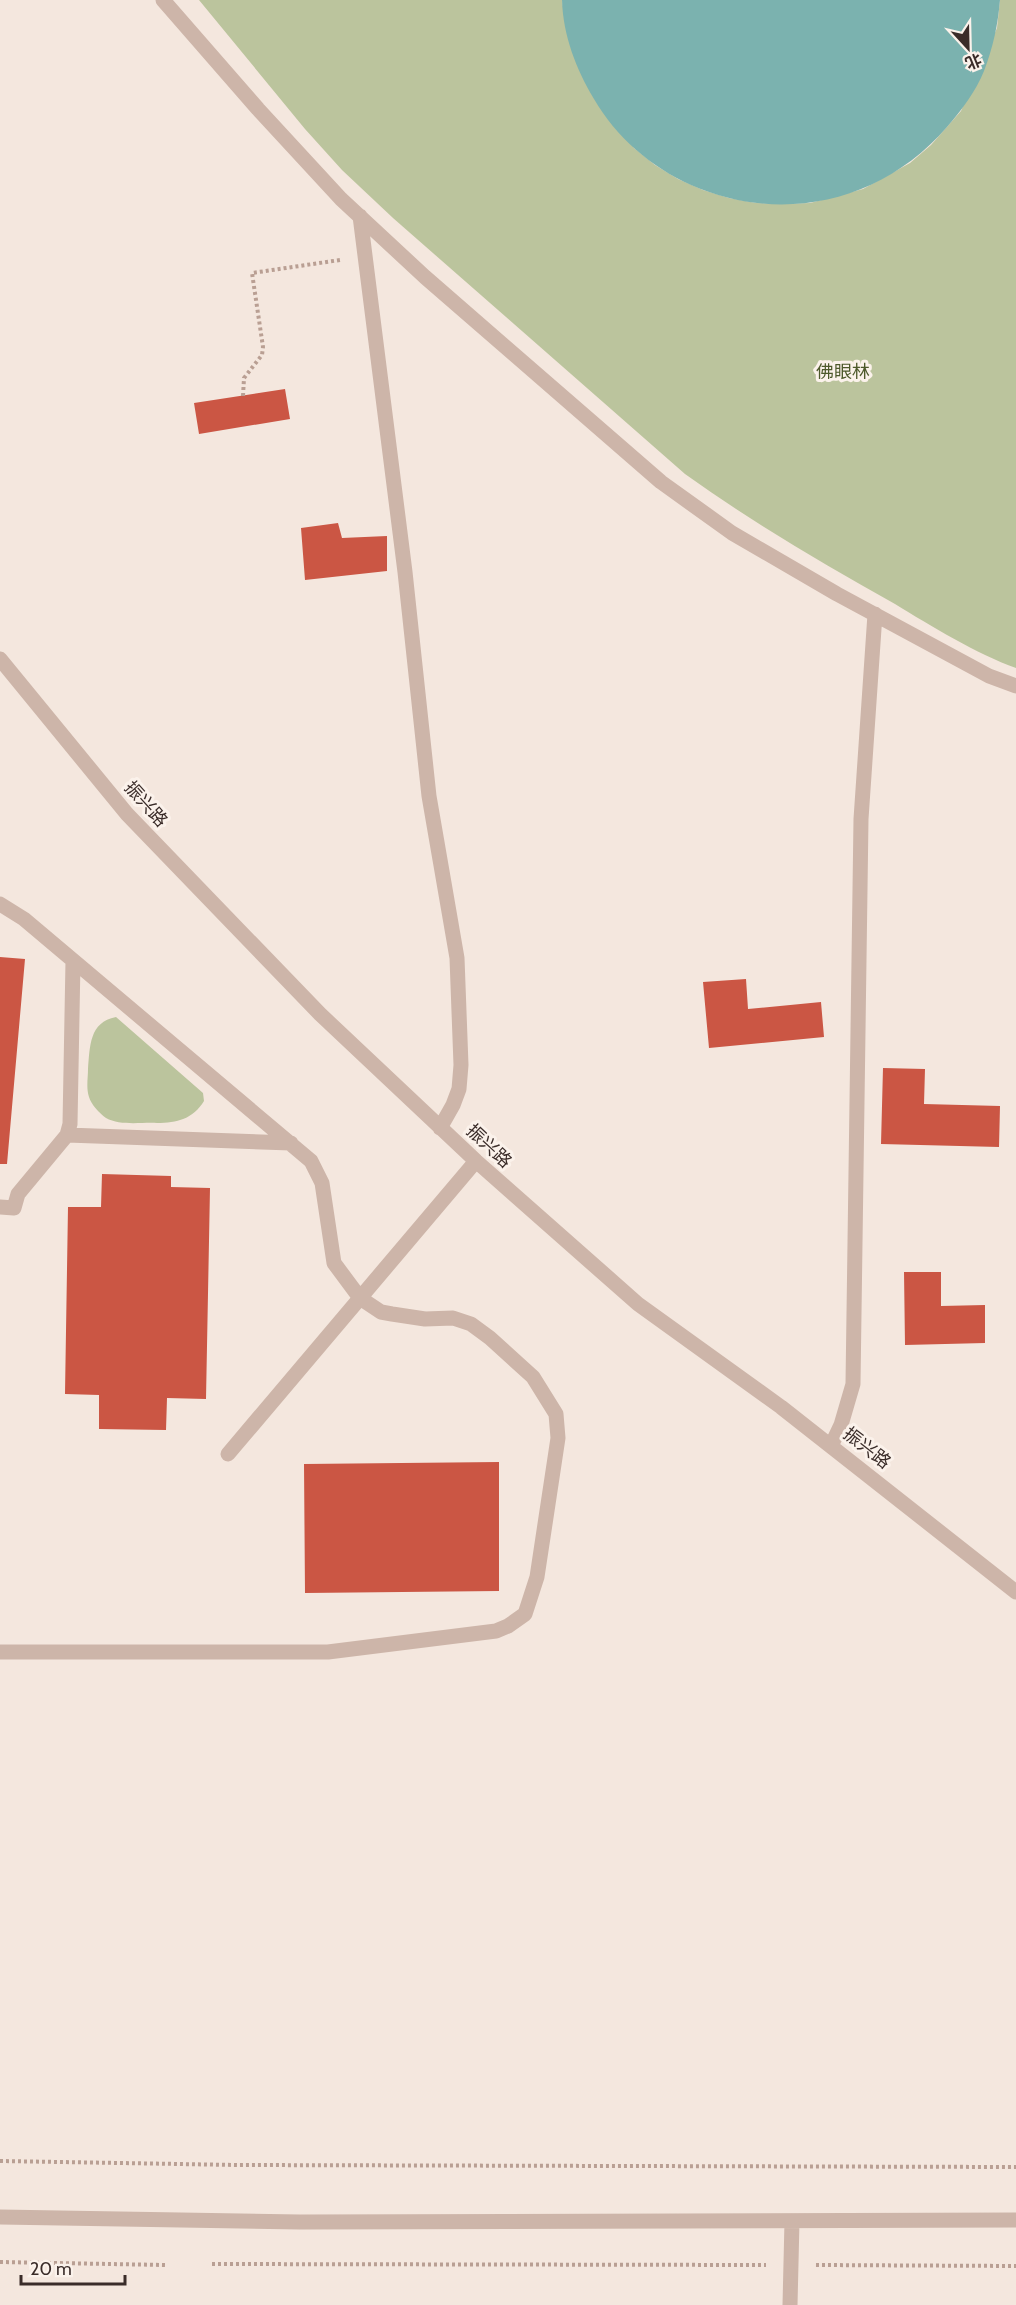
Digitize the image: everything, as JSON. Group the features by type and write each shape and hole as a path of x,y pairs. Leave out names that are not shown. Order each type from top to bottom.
{"street":[{"path":"164,0 265,117 360,216 425,277 661,482 732,533 989,676 1016,686"},
{"path":"360,216 405,572 429,796 457,958 459,1089 440,1128"},
{"path":"831,1446 841,1425 853,1384 861,819 875,614"},
{"name":"振兴路","path":"0,659 127,814 320,1014 440,1128 639,1304 781,1407 1016,1592"},
{"path":"0,904 24,919 311,1161 322,1183 334,1263 360,1298 381,1311 392,1314 425,1319 453,1318 471,1324 533,1377 556,1413 558,1438 539,1565 525,1614 496,1631 328,1652 0,1652"},
{"path":"0,1207 14,1208 18,1194 67,1135 70,1124 73,961"},
{"path":"67,1135 291,1143"},
{"path":"228,1454 476,1161"},
{"path":"0,2217 300,2222 1016,2220"},
{"path":"790,2305 792,2221"}],"path":[{"path":"243,396 244,378 262,355 263,347 252,273 364,256"},
{"path":"0,2161 238,2165 1016,2167"},
{"path":"0,2262 165,2265"},
{"path":"212,2264 1016,2266"}],"green space":[{"name":"佛眼林","path":"199,0 562,0 567,33 634,148 655,165 678,179 703,190 756,203 783,204 810,203 863,189 910,163 931,145 961,111 997,28 1000,0 1016,0 1016,668 954,639 815,558 762,526 685,474 393,218 342,170 305,129"},
{"path":"116,1017 203,1093 204,1101 190,1116 171,1122 118,1122 106,1118 90,1100 88,1069 93,1037 101,1024"}],"water":[{"path":"562,0 1000,0 995,36 977,86 958,114 921,153 892,173 861,189 829,199 795,204 760,203 725,197 676,178 636,150 603,113 582,76 568,39"}],"building":[{"path":"285,389 290,419 199,434 194,403"},
{"path":"338,523 342,538 387,536 387,571 305,580 301,528"},
{"path":"0,957 25,959 7,1164 0,1164"},
{"path":"746,979 748,1009 821,1002 824,1037 709,1048 703,982"},
{"path":"883,1068 925,1069 924,1104 1000,1106 999,1147 881,1144"},
{"path":"102,1174 171,1176 171,1187 210,1188 206,1399 167,1398 166,1430 99,1429 99,1395 65,1394 68,1207 101,1207"},
{"path":"904,1272 941,1272 941,1306 985,1305 985,1343 905,1345"},
{"path":"499,1462 499,1591 305,1593 304,1464"}]}
